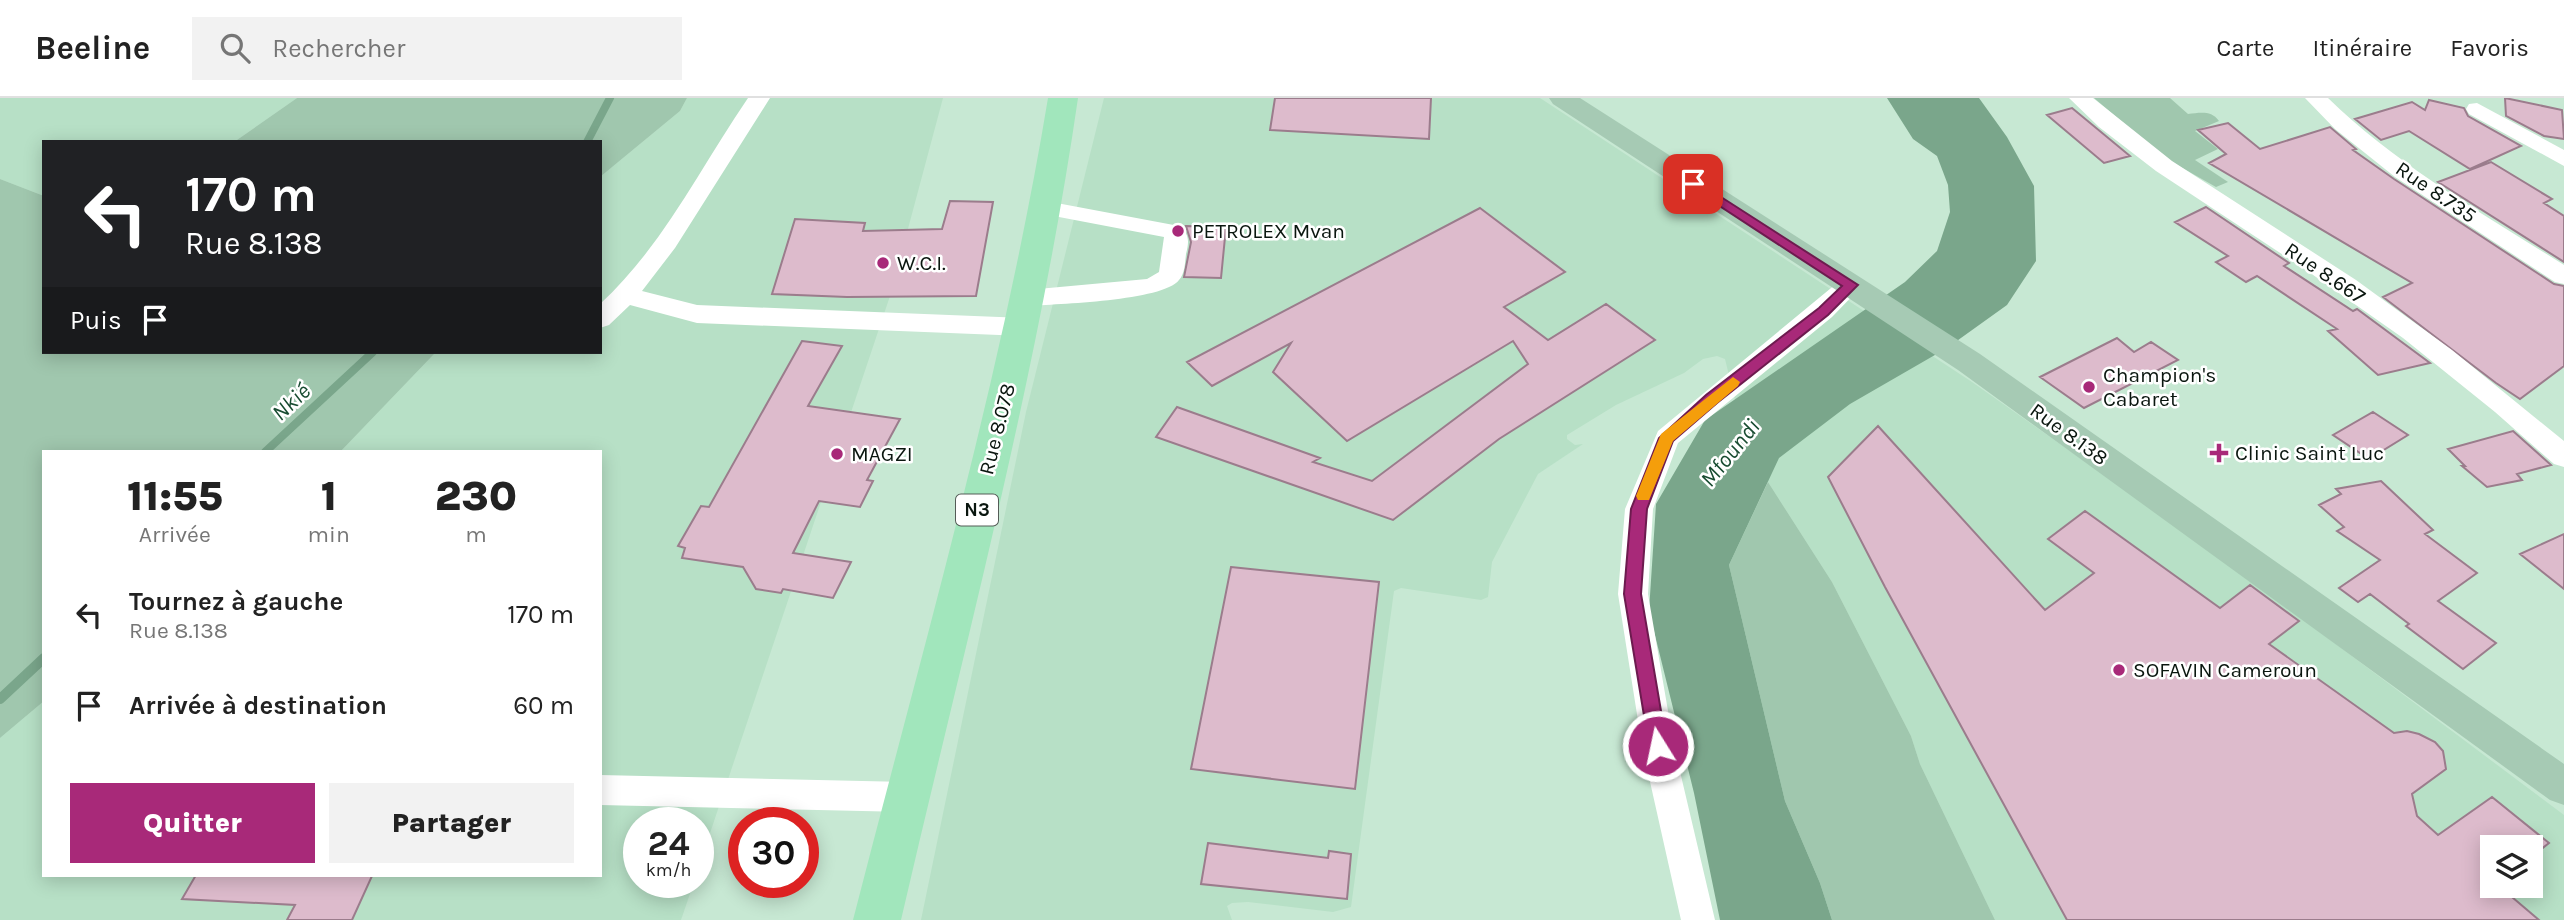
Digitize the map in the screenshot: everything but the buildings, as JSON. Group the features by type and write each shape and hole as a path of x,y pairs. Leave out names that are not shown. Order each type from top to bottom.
{"highway":[{"name":"Rue 8.078","path":"877,920 1024,313 1046,208 1063,98"}],"main road":[{"name":"Rue 8.138","path":"1562,98 1969,362 2564,787"}],"street":[{"path":"602,318 627,296 663,251 759,98"},
{"name":"Rue 8.667","path":"2080,98 2132,144 2317,266 2434,349 2564,457"},
{"name":"Rue 8.735","path":"2316,98 2361,138 2414,179 2564,276"},
{"path":"2477,109 2564,159"},
{"path":"627,296 697,314 1024,313 1148,287 1161,283 1170,276 1177,241 1176,235 1171,231 1046,208"},
{"path":"1698,920 1658,746 1633,594 1639,509 1667,438 1712,399 1824,312 1858,290"},
{"path":"602,790 907,797"}],"shaded area":[{"path":"0,98 297,98 237,140 42,140 42,195 0,179"},
{"path":"297,98 687,98 680,111 602,175 602,140 237,140"},
{"path":"687,98 943,98 890,296 714,821 714,807 623,807 623,898 689,898 681,920 0,920 0,738 42,703 42,877 602,877 602,450 342,450 434,354 602,354 602,175 680,111"},
{"path":"1104,98 1540,98 1972,382 2209,549 2564,815 2564,920 1995,920 1920,764 1911,736 1832,582 1768,482 1741,424 1725,359 1717,356 1703,359 1684,373 1616,405 1567,435 1567,439 1575,445 1583,444 1538,474 1492,562 1488,597 1481,600 1401,588 1394,591 1351,907 1333,912 1248,902 1232,903 1227,906 1232,920 921,920 1026,412"},
{"path":"2094,98 2170,98 2188,114 2212,115 2219,121 2195,131 2218,149 2195,160 2228,182 2216,187 2163,157"},
{"path":"0,179 42,195 42,354 434,354 342,450 42,450 42,703 0,738"},
{"path":"1768,482 1832,582 1911,736 1920,764 1995,920 1832,920 1820,883 1785,801 1729,565"}],"water":[{"name":"Mfoundi","path":"1887,98 1979,98 2007,137 2034,186 2036,261 2007,305 1947,348 1850,404 1779,458 1729,565 1785,801 1820,883 1832,920 1720,920 1694,793 1649,611 1656,504 1705,420 1905,282 1937,251 1950,212 1948,185 1937,156 1913,139"}],"waterway":[{"name":"Nkié","path":"588,140 610,98"},
{"name":"Nkié","path":"267,450 371,354"},
{"name":"Nkié","path":"0,699 42,660"}],"slow traffic":[{"path":"1644,496 1667,438 1733,382"}],"place":[{"name":"PETROLEX Mvan","path":"1178,231"},
{"name":"W.C.I.","path":"883,263"},
{"name":"Champion's Cabaret","path":"2089,387"},
{"name":"Clinic Saint Luc","path":"2219,453"},
{"name":"MAGZI","path":"837,454"},
{"name":"SOFAVIN Cameroun","path":"2119,670"}],"route":[{"path":"1658,746 1633,594 1639,509 1667,438 1712,399 1824,312 1851,285 1693,184"}]}
